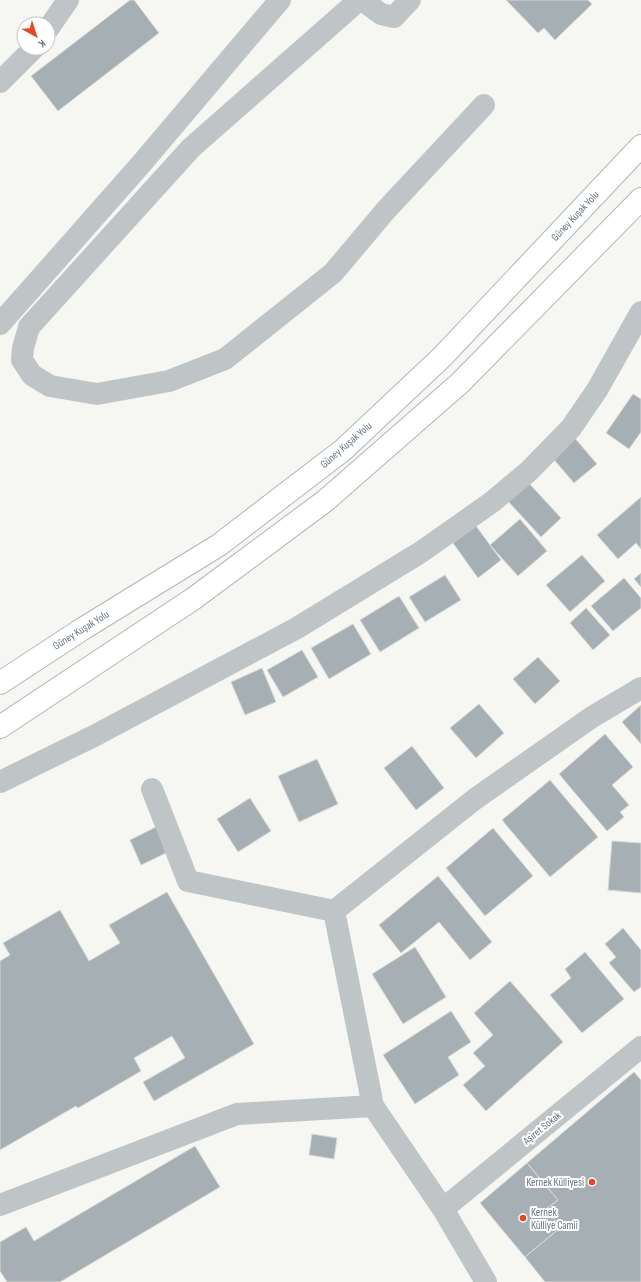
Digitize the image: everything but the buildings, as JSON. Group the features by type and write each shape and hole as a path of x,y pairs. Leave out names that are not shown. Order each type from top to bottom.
{"main road":[{"name":"Güney Kuşak Yolu","path":"0,683 84,628 219,545 343,450 442,358 641,146"},
{"path":"0,727 193,599 325,500 460,383 641,199"}],"street":[{"path":"56,18 68,0"},
{"path":"0,324 142,163 280,0"},
{"path":"359,0 191,148 29,326 23,348 22,360 32,375 50,386 97,394 169,382 225,359 333,273 386,210 484,105"},
{"path":"362,0 380,14 394,17 410,0"},
{"path":"0,82 26,56"},
{"path":"0,782 94,736 297,628 421,552 492,502 529,471 571,428 597,390 641,312"},
{"path":"334,911 475,799 592,718 641,688"},
{"path":"152,789 188,881 334,911"},
{"path":"334,911 373,1106 443,1209 486,1282"},
{"name":"Aşiret Sokak","path":"443,1209 641,1047"},
{"path":"0,1205 237,1114 373,1106"}],"place":[{"name":"Kernek Külliyesi","path":"592,1182"},
{"name":"Kernek Külliye Camii","path":"523,1218"}]}
